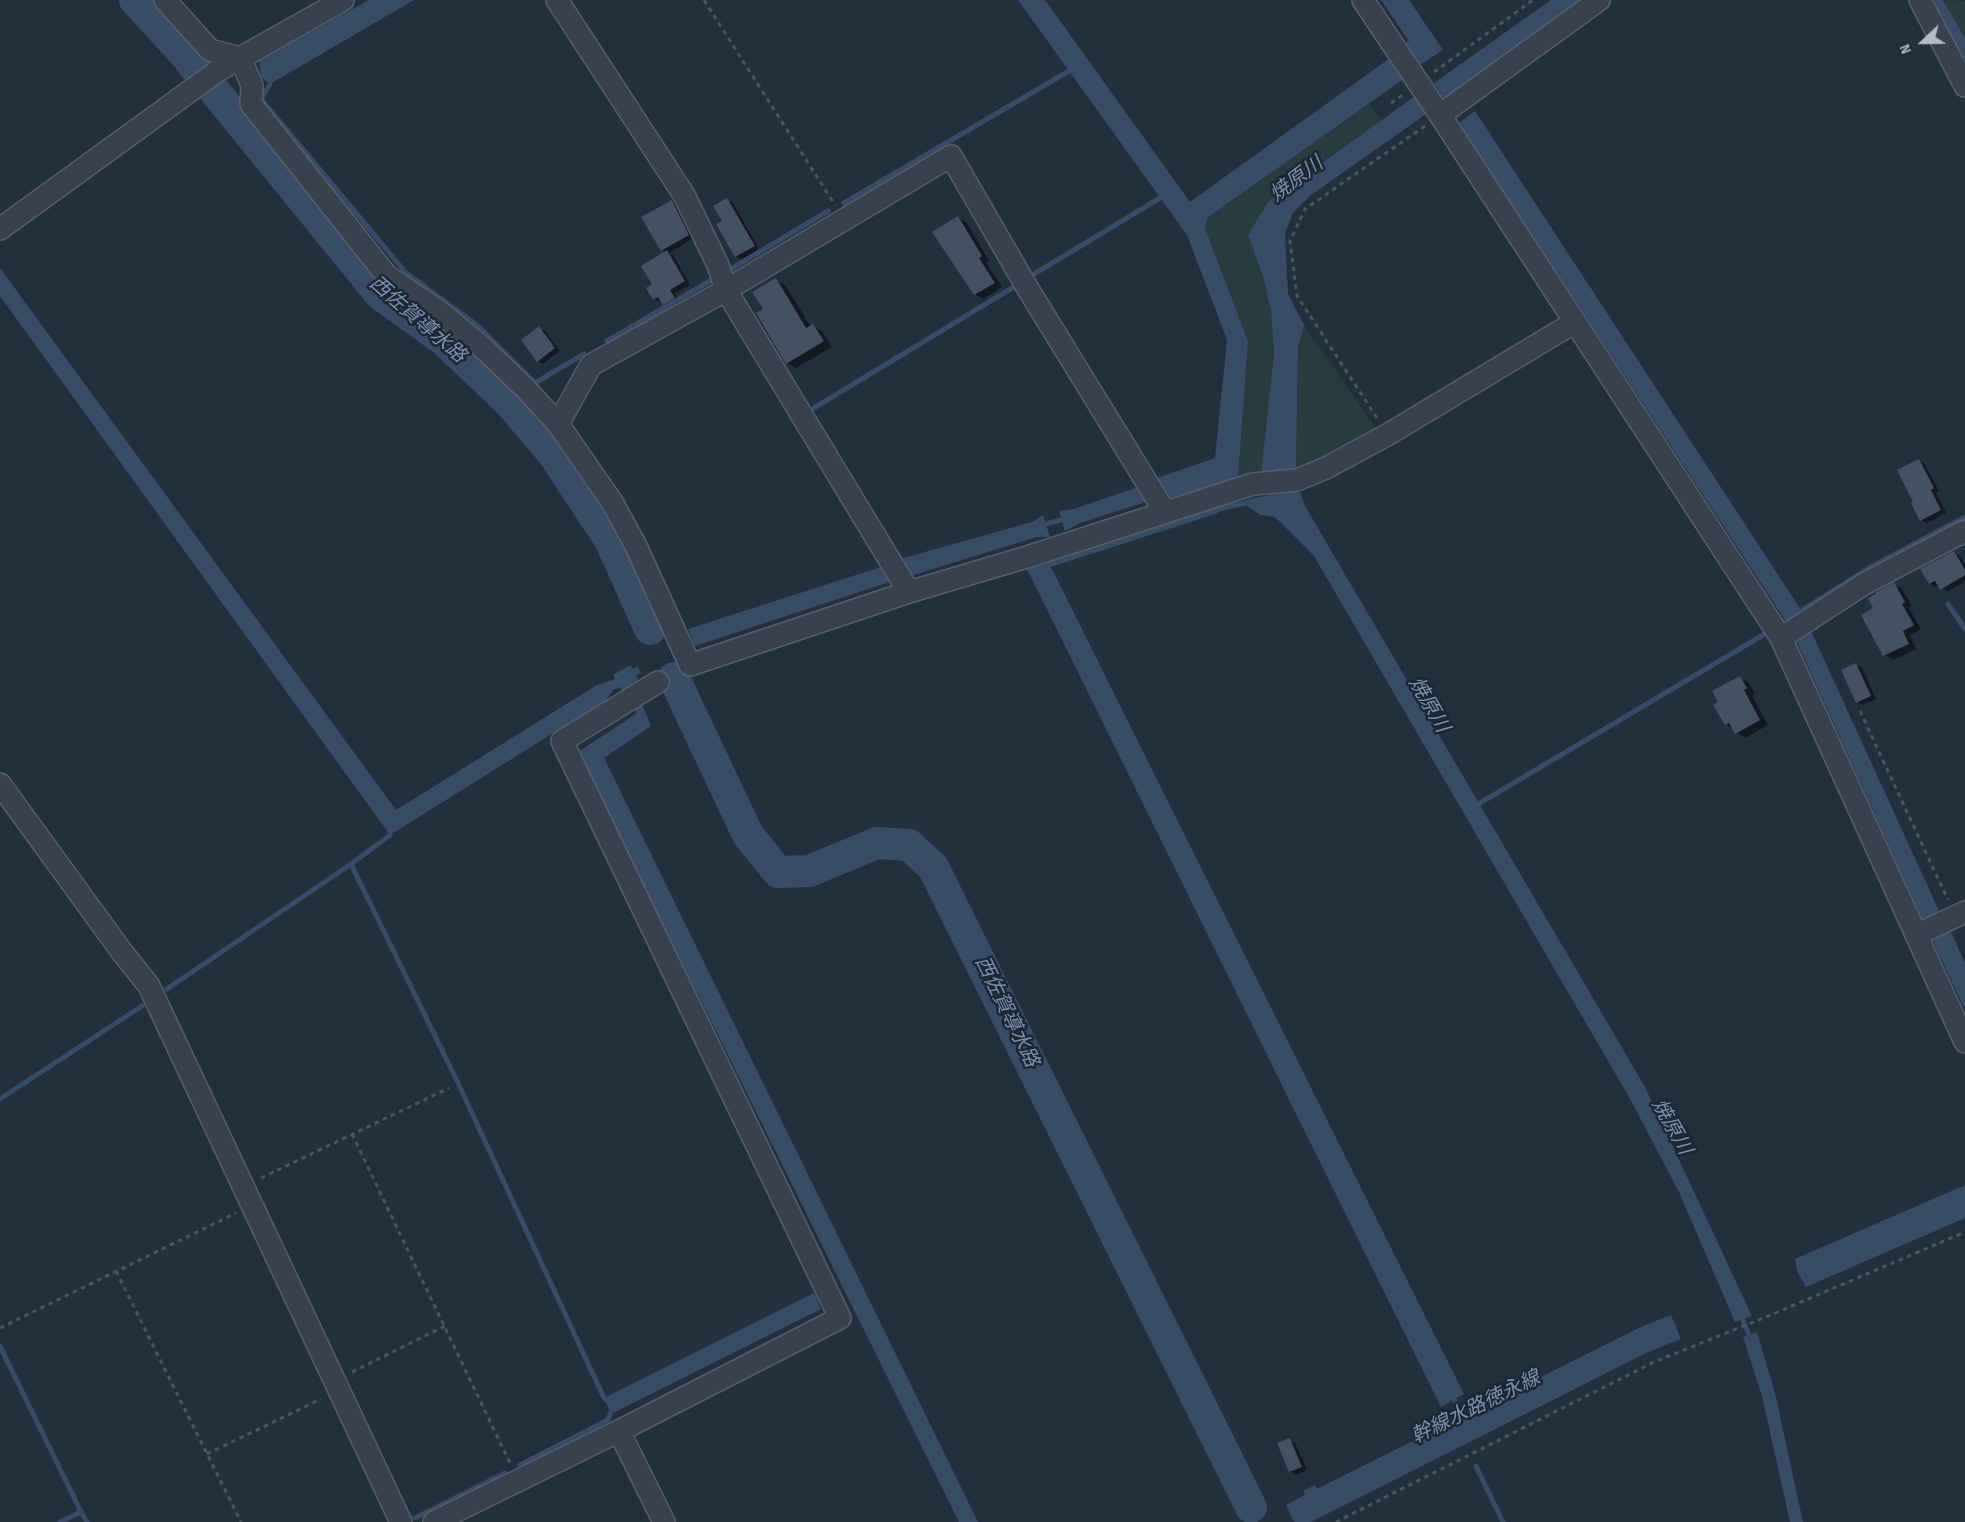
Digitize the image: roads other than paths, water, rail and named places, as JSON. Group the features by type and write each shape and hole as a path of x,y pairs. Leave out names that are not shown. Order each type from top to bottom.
{"street":[{"path":"165,0 210,50 240,58"},
{"path":"0,229 219,70 343,0"},
{"path":"557,0 684,195 718,266 726,290 901,579"},
{"path":"1363,0 1781,638 1965,1042"},
{"path":"1440,115 1599,0"},
{"path":"1920,0 1965,86"},
{"path":"240,58 252,86 251,104 387,276 436,309 480,345 528,391 558,424 612,502 636,546 690,665 901,579 1027,557 1157,498 1290,481 1326,468 1388,435 1575,322"},
{"path":"558,424 591,365 726,290 951,156 1028,289 1157,498"},
{"path":"1781,638 1864,584 1965,531"},
{"path":"434,1522 840,1318 562,741 658,682"},
{"path":"0,784 149,986 401,1522"},
{"path":"1916,935 1960,915"},
{"path":"619,1431 664,1522"}],"water":[{"path":"369,0 414,0 270,84 261,77 259,61"},
{"path":"1018,0 1045,0 1190,202 1390,58 1405,78 1207,218 1205,228 1248,341 1238,478 1169,498 1157,478 1215,458 1227,340 1187,235"},
{"path":"1381,0 1409,0 1443,50 1418,66 1404,47 1408,40"},
{"path":"1551,0 1588,0 1446,102 1434,83"},
{"path":"1929,0 1943,0 1965,38 1965,59"},
{"path":"1415,96 1429,112 1311,195 1293,213 1285,233 1288,294 1304,325 1298,347 1296,470 1261,474 1274,354 1271,310 1263,276 1248,235 1268,202"},
{"path":"1475,111 1803,613 1789,626 1459,123"},
{"path":"0,268 396,810 597,685 615,679 613,675 630,665 633,669 637,666 641,673 636,675 639,681 632,685 635,691 630,694 626,688 622,690 620,687 613,690 606,700 390,835 0,296"},
{"path":"1141,486 1149,501 1080,523 1065,531 1059,511 1074,509"},
{"path":"1298,486 1305,506 1645,1087 1752,1316 1735,1322 1679,1192 1629,1097 1314,556 1275,517 1260,515 1247,506 1245,500 1274,494 1280,488"},
{"path":"1217,506 1218,513 1051,567 1464,1394 1441,1407 1026,567"},
{"path":"1043,515 1050,537 1037,537 910,576 900,559 1032,522"},
{"path":"884,566 893,581 695,646 688,629"},
{"path":"1811,631 1940,913 1923,921 1797,642"},
{"path":"642,705 651,726 604,758 978,1522 959,1522 578,752 636,714 635,709"},
{"path":"1950,930 1965,963 1965,1010 1931,937"},
{"path":"1965,1185 1965,1218 1806,1287 1798,1273 1795,1259"},
{"path":"814,1293 821,1309 611,1414 604,1398"},
{"path":"1671,1315 1681,1339 1648,1352 1311,1522 1293,1520 1286,1505 1305,1495 1303,1491 1315,1485 1317,1489 1643,1326"},
{"path":"1757,1332 1775,1393 1803,1522 1790,1522 1762,1396 1743,1337"}],"waterway":[{"name":"西佐賀導水路","path":"135,0 182,51 380,294 445,341 510,403 554,455 610,540 650,629"},
{"path":"844,203 1069,71"},
{"path":"270,84 261,99 406,273 477,325 535,383 584,354"},
{"path":"1034,274 1160,198"},
{"path":"731,269 828,211"},
{"path":"607,341 715,278"},
{"path":"814,408 1017,285"},
{"path":"1218,509 1246,503"},
{"path":"1802,610 1869,568 1965,517"},
{"path":"1042,525 1068,518"},
{"path":"1948,604 1965,629"},
{"path":"1475,806 1763,635"},
{"name":"西佐賀導水路","path":"674,678 748,835 778,872 809,871 877,843 909,845 933,867 1251,1507"},
{"path":"167,989 390,835"},
{"path":"351,864 458,1083 604,1398 610,1402"},
{"path":"0,1099 142,1006"},
{"name":"焼原川","path":"1740,1313 1751,1340"},
{"path":"0,1346 81,1512"},
{"name":"幹線水路徳永線","path":"1454,1400 1464,1421"},
{"path":"520,1465 608,1420 612,1409"},
{"path":"1476,1466 1503,1522"},
{"path":"415,1518 505,1473"},
{"path":"60,1522 81,1512 87,1522"}]}
